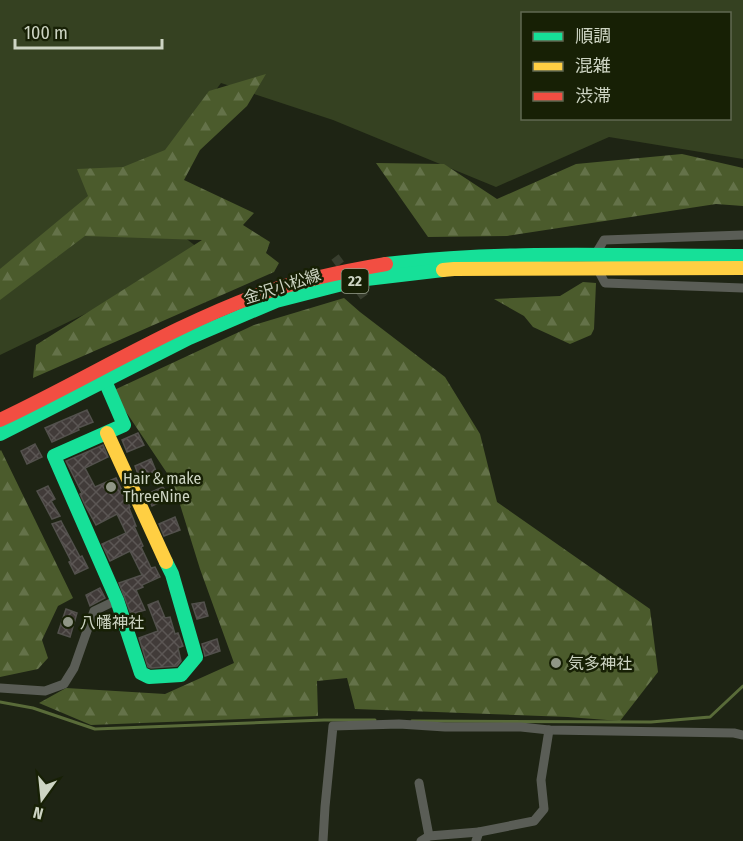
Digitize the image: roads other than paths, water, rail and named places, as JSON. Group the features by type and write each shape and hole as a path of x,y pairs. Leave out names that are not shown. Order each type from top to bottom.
{"main road":[{"name":"金沢小松線","path":"0,420 213,313 296,283 376,265 426,259 498,255 743,267"},
{"name":"金沢小松線","path":"0,434 189,338 276,302 358,280 454,269 665,256 743,256"},
{"path":"105,381 124,425 54,456 117,600 141,673 149,677 181,675 196,657 172,574 107,433"}],"street":[{"path":"743,235 604,240 596,261 605,283 743,288"},
{"path":"0,688 45,691 64,684 74,668 94,611 117,600"},
{"path":"323,841 333,726 399,724 743,735"},
{"path":"419,783 425,839 477,836 534,821 544,809 541,780 549,730"}],"waterway":[{"path":"412,721 651,722 710,717 743,686"},
{"path":"0,702 33,708 95,729 375,720"}],"tunnel":[{"path":"335,257 365,298"}],"place":[{"name":"Hair＆make ThreeNine","path":"111,487"},
{"name":"八幡神社","path":"68,622"},
{"name":"気多神社","path":"556,663"}]}
